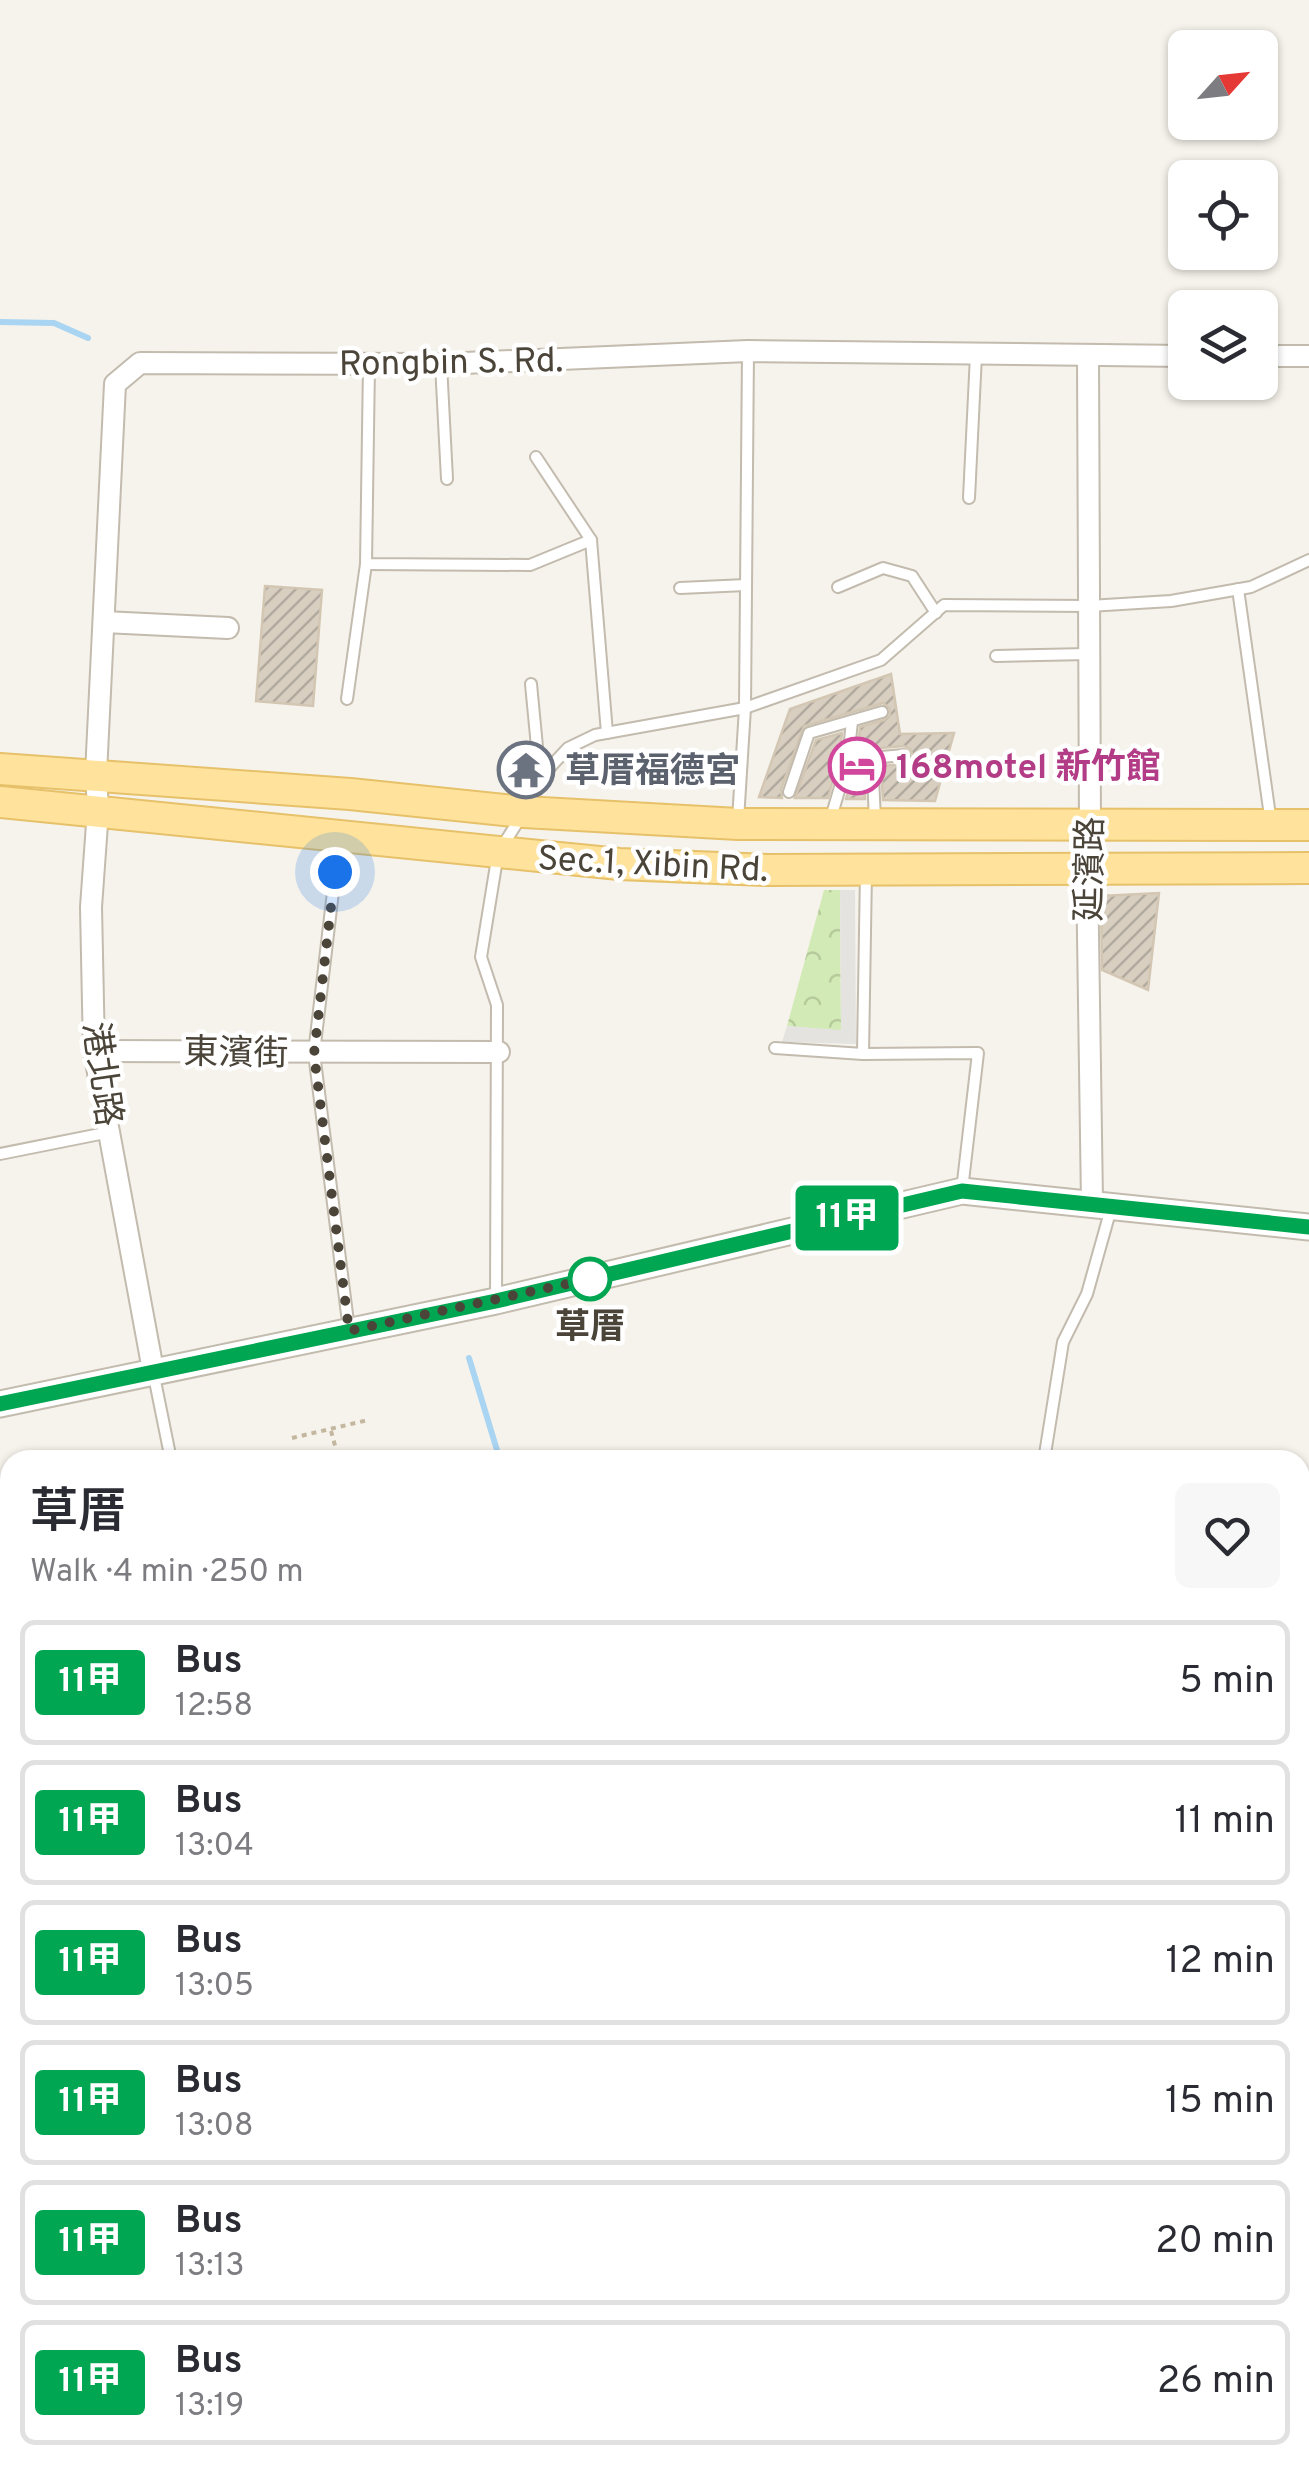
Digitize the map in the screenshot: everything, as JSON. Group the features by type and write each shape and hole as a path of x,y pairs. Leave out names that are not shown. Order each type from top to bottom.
{"main road":[{"name":"Sec.1, Xibin Rd.","path":"0,770 336,792 524,812 738,824 1309,826"},
{"name":"Sec.1, Xibin Rd.","path":"0,802 619,864 767,870 1309,868"}],"street":[{"name":"Rongbin S. Rd.","path":"96,774 115,384 140,363 441,364 748,351 1168,356"},
{"name":"延濱路","path":"1088,356 1087,868 1102,1203"},
{"path":"1278,356 1309,356"},
{"path":"104,622 228,628"},
{"name":"港北路","path":"96,774 98,810 91,907 94,1051 153,1370"},
{"name":"東濱街","path":"94,1051 498,1052"},
{"path":"0,1404 496,1301 962,1191 1309,1227"}],"lane":[{"path":"738,824 745,708 748,351"},
{"path":"969,498 976,354"},
{"path":"347,699 366,564 369,364"},
{"path":"441,364 446,479"},
{"path":"536,457 591,540 607,734"},
{"path":"366,564 530,565 591,540"},
{"path":"496,1301 498,1005 481,957 498,853 540,778 568,748 607,734 745,708 880,660 944,606 1089,606 1171,601 1252,587 1309,560"},
{"path":"838,586 883,568 912,576 936,613"},
{"path":"680,588 746,585"},
{"path":"1238,589 1271,824"},
{"path":"996,656 1089,654"},
{"path":"532,684 540,778"},
{"path":"789,792 809,733 882,712"},
{"path":"828,825 848,760 852,721"},
{"path":"848,760 904,754"},
{"path":"872,757 875,825"},
{"path":"340,835 314,1054 349,1331"},
{"path":"863,1054 866,870"},
{"path":"775,1048 863,1054 978,1053 962,1191"},
{"path":"0,1154 111,1132"},
{"path":"1046,1450 1064,1342 1086,1294 1102,1203"},
{"path":"153,1370 169,1450"}],"path":[{"path":"292,1438 368,1420"},
{"path":"331,1429 336,1450"}],"green space":[{"path":"824,890 840,890 841,1031 787,1026"}],"shaded area":[{"path":"840,890 855,890 856,1044 782,1042 787,1026 841,1030"}],"building":[{"path":"265,586 322,590 313,706 256,701"},
{"path":"891,674 900,734 954,733 935,801 883,800 881,766 906,764 913,755 904,746 858,750 860,727 890,715 890,709 883,703 804,726 781,789 782,798 759,797 790,709"},
{"path":"842,733 828,798 795,798 816,740"},
{"path":"864,767 865,799 846,799 855,768"},
{"path":"1159,893 1148,990 1102,970 1101,896"}],"waterway":[{"path":"0,322 54,323 88,338"},
{"path":"469,1358 497,1450"}],"bus line":[{"name":"11甲","path":"0,1404 496,1301 962,1191 1309,1227"}],"place":[{"name":"168motel 新竹館","path":"857,766"},
{"name":"草厝福德宮","path":"526,770"},
{"name":"草厝","path":"590,1279"}],"route":[{"path":"335,872 314,1054 349,1331 599,1277 590,1279"}]}
